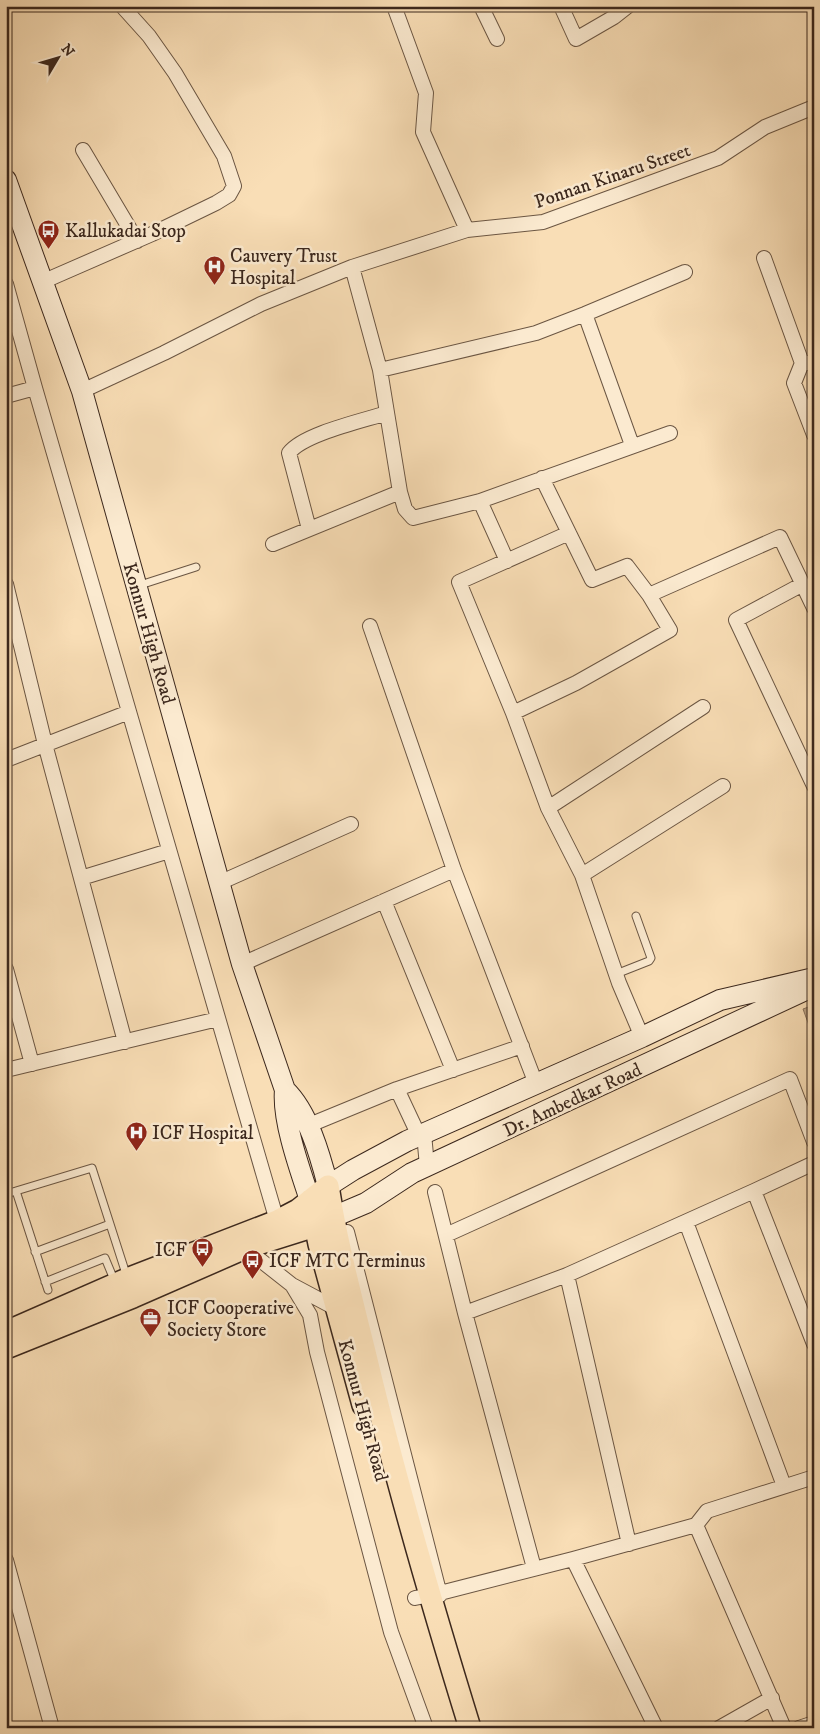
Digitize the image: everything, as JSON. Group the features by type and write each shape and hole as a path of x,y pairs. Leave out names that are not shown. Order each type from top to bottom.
{"main road":[{"name":"Konnur High Road","path":"6,180 82,391 242,964 285,1090 284,1102 310,1200 324,1221 337,1308 428,1595 454,1728"},
{"name":"Dr. Ambedkar Road","path":"328,1186 406,1141 642,1037 720,1000 814,978"},
{"name":"Dr. Ambedkar Road","path":"324,1221 366,1204 412,1173 814,986"},
{"name":"Konnur High Road","path":"285,1090 295,1099 318,1150 328,1186"},
{"path":"6,1348 125,1290 277,1221 298,1210 328,1186"},
{"path":"328,1186 324,1221 380,1416 428,1595 470,1728"},
{"path":"6,1332 324,1221"}],"street":[{"path":"42,282 137,241 222,199 229,195 234,186 224,156 174,73 148,36 122,6"},
{"path":"394,6 426,93 422,132 467,230"},
{"path":"480,6 497,39"},
{"path":"561,6 576,39 614,17 628,6"},
{"name":"Ponnan Kinaru Street","path":"82,391 164,353 261,304 352,267 467,230 543,222 718,158 765,127 814,107"},
{"path":"83,150 137,241"},
{"path":"764,258 808,363 794,384 814,436"},
{"path":"352,267 380,370 400,492 405,509 413,518 480,501 632,445 670,433"},
{"path":"380,370 536,333 685,272"},
{"path":"7,292 277,1221"},
{"path":"585,314 632,445"},
{"path":"6,396 35,388"},
{"path":"309,529 289,453 294,446 314,437 386,413"},
{"path":"513,714 576,683 670,630 650,595 627,566 592,580 542,478"},
{"path":"272,544 400,492"},
{"path":"480,501 508,561"},
{"path":"569,533 459,582 513,714 548,808 582,875 616,974 642,1037"},
{"path":"650,595 780,536 814,608"},
{"path":"802,584 736,620 814,786"},
{"path":"7,588 45,744 125,1042"},
{"path":"370,626 454,870 536,1084"},
{"path":"548,808 703,707"},
{"path":"6,760 129,712"},
{"path":"582,875 723,786"},
{"path":"219,883 351,824"},
{"path":"81,878 170,851"},
{"path":"242,964 454,870"},
{"path":"384,900 453,1070"},
{"path":"6,969 32,1064"},
{"path":"6,1070 218,1019"},
{"path":"307,1126 397,1090 522,1046"},
{"path":"446,1235 790,1079 814,1142"},
{"path":"397,1090 422,1135 427,1166"},
{"path":"465,1313 567,1275 814,1162"},
{"path":"754,1191 814,1344"},
{"path":"435,1192 465,1313 534,1568"},
{"path":"686,1222 784,1486"},
{"path":"348,1232 428,1595 478,1728"},
{"path":"245,1248 292,1285 337,1308"},
{"path":"567,1275 629,1544"},
{"path":"292,1285 310,1316 317,1352 390,1632 426,1728"},
{"path":"428,1595 573,1559 696,1525 707,1512 814,1477"},
{"path":"696,1525 784,1728"},
{"path":"573,1559 656,1728"},
{"path":"6,1560 52,1728"},
{"path":"719,1728 771,1698"},
{"path":"799,1728 814,1722"}],"lane":[{"path":"137,586 196,567"},
{"path":"616,974 649,961 651,958 636,916"},
{"path":"6,1194 92,1168 110,1224 125,1290"},
{"path":"16,1191 46,1286 105,1258 125,1290"},
{"path":"36,1252 110,1224"}],"shaded area":[{"path":"814,1005 814,1039 803,1009"}],"place":[{"name":"Kallukadai Stop","path":"49,249"},
{"name":"Cauvery Trust Hospital","path":"214,285"},
{"name":"ICF Hospital","path":"136,1151"},
{"name":"ICF","path":"203,1268"},
{"name":"ICF MTC Terminus","path":"253,1279"},
{"name":"ICF Cooperative Society Store","path":"151,1337"}]}
